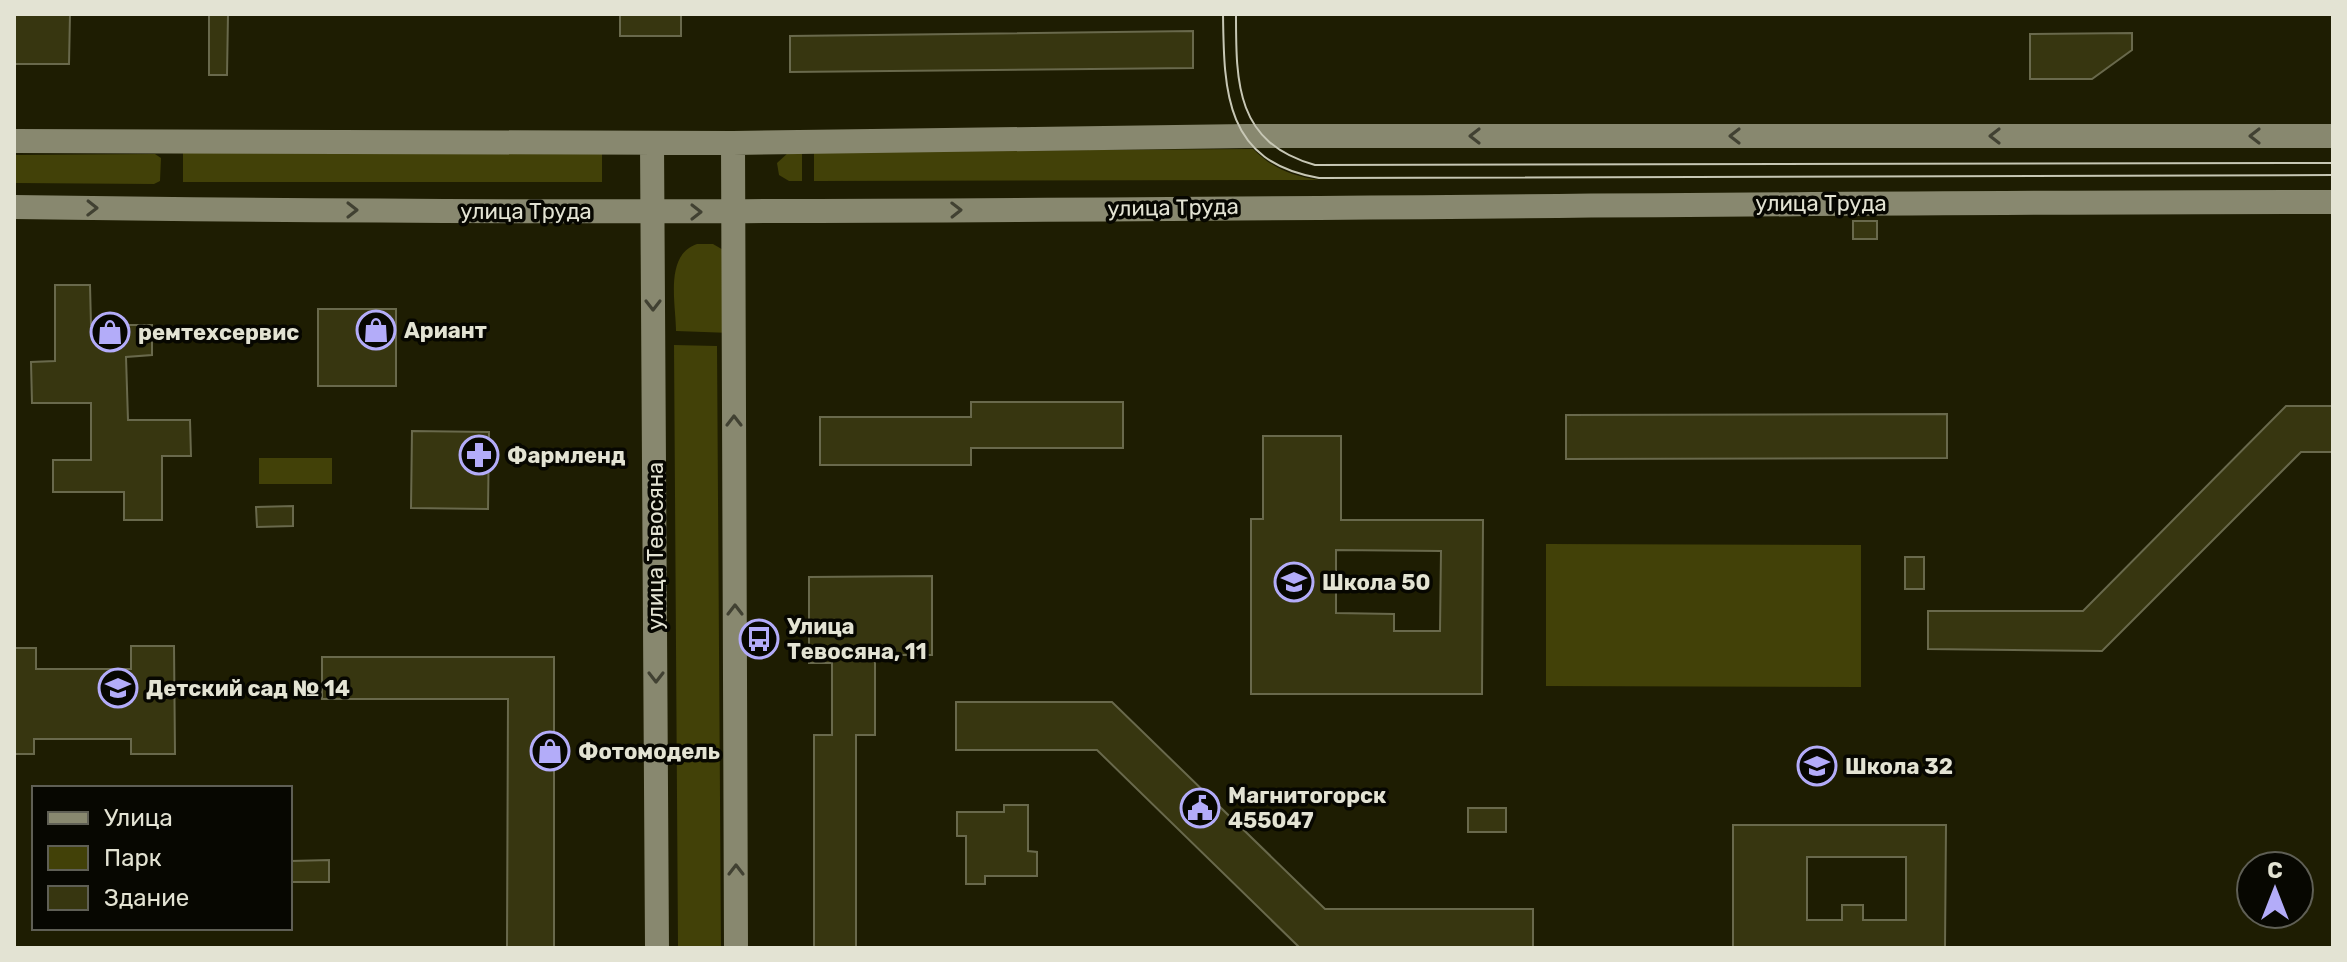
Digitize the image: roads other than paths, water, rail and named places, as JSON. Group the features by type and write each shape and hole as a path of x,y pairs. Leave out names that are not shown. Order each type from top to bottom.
{"main road":[{"path":"14,141 733,143 1246,136 2333,136"},
{"name":"улица Тевосяна","path":"652,143 657,948"},
{"path":"733,143 736,948"},
{"name":"улица Труда","path":"14,207 733,212 1164,206 2333,202"}],"tram line":[{"path":"1223,14 1225,71 1236,120 1248,140 1264,157 1288,170 1319,178 2333,175"},
{"path":"1236,14 1240,87 1255,126 1269,142 1289,155 1315,165 2333,163"}],"place":[{"name":"Ариант","path":"376,330"},
{"name":"ремтехсервис","path":"110,332"},
{"name":"Фармленд","path":"479,455"},
{"name":"Школа 50","path":"1294,582"},
{"name":"Улица Тевосяна, 11","path":"759,639"},
{"name":"Детский сад № 14","path":"118,688"},
{"name":"Фотомодель","path":"550,751"},
{"name":"Школа 32","path":"1817,766"},
{"name":"Магнитогорск 455047","path":"1200,808"}]}
